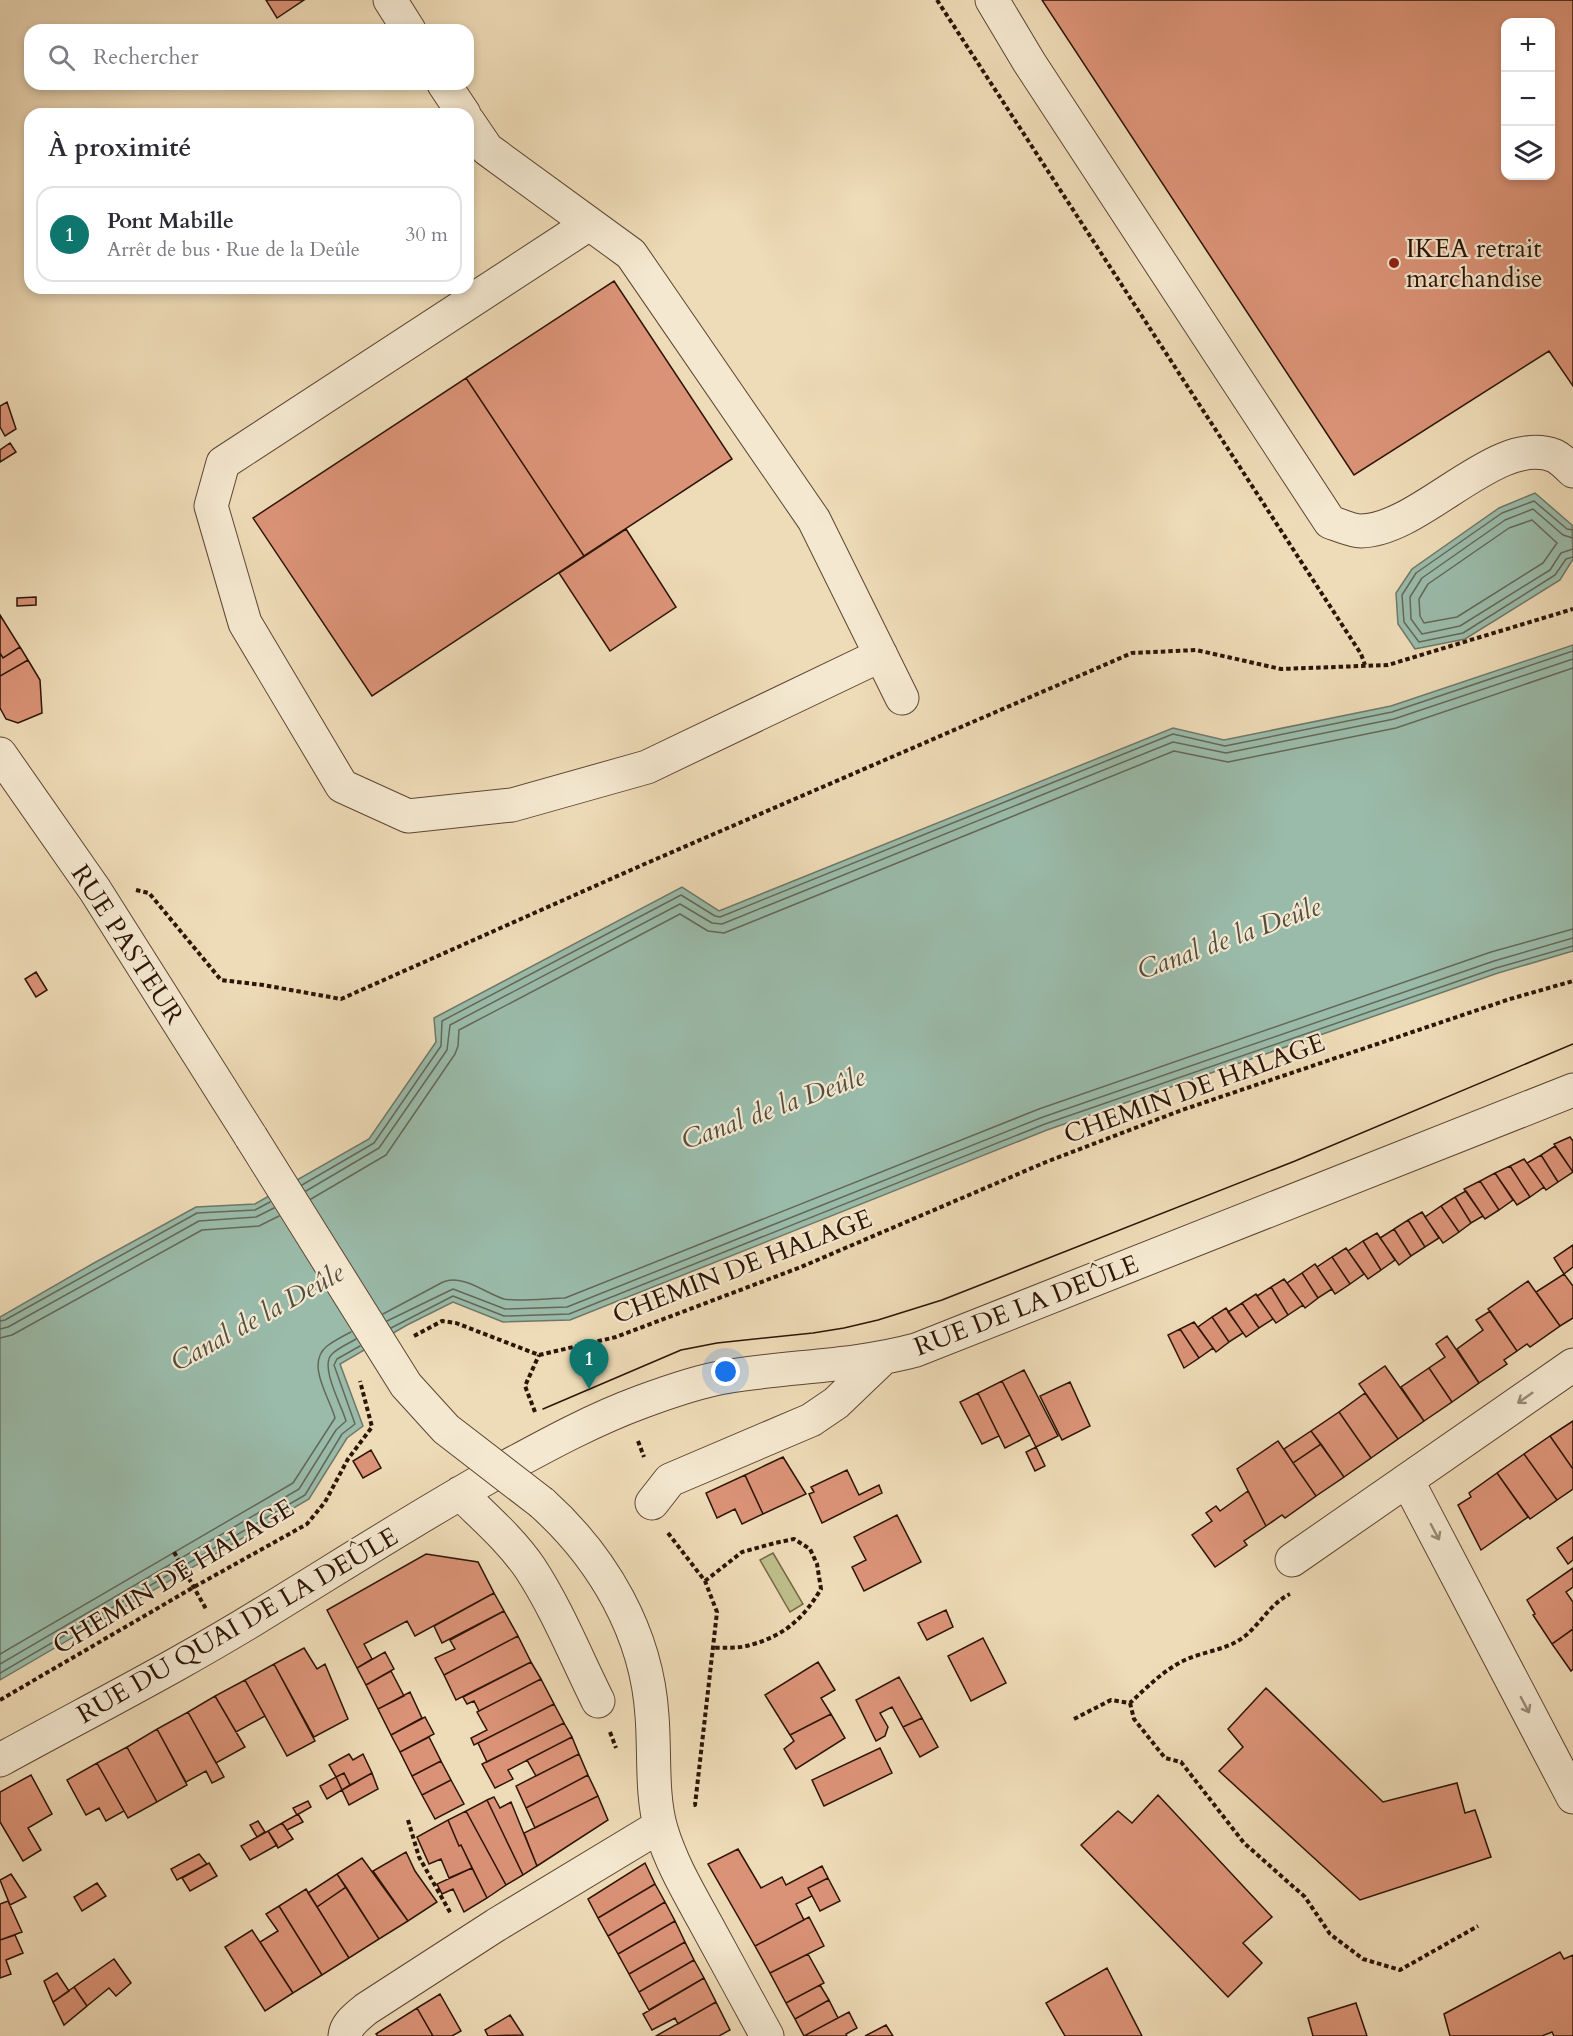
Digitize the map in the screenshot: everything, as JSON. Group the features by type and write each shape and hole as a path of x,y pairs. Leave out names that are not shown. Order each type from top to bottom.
{"street":[{"path":"390,0 405,24"},
{"path":"992,0 1035,72 1330,522 1360,531 1395,524 1504,458 1531,453 1556,456 1573,471"},
{"path":"448,90 460,108"},
{"path":"474,130 487,149 631,254 814,520 902,698"},
{"path":"589,224 223,463 211,506 246,623 342,786 408,816 512,805 647,767 881,655"},
{"name":"RUE PASTEUR","path":"0,754 106,909 406,1385 446,1429 542,1503 581,1542 611,1587 634,1632 650,1690 659,1818 671,1860 767,2036"},
{"name":"RUE DE LA DEÛLE","path":"466,1490 546,1445 619,1411 680,1389 721,1378 883,1358 950,1338 1173,1247 1573,1090"},
{"path":"652,1503 670,1480 811,1420 836,1403 883,1358"},
{"path":"1293,1560 1573,1365"},
{"path":"1407,1480 1573,1797"},
{"path":"466,1490 530,1568 547,1597 598,1701"},
{"name":"RUE DU QUAI DE LA DEÛLE","path":"0,1760 222,1639 466,1490"},
{"path":"345,2036 354,2019 366,2009 659,1818"}],"path":[{"path":"937,0 1361,654 1365,666"},
{"path":"106,909 133,889 149,893 221,980 263,984 341,999 640,866 1132,653 1196,650 1281,669 1388,665 1573,609"},
{"name":"CHEMIN DE HALAGE","path":"539,1355 616,1337 801,1267 1046,1162 1182,1110 1510,999 1573,981"},
{"path":"411,1338 442,1321 456,1323 539,1355 525,1386 546,1445"},
{"name":"CHEMIN DE HALAGE","path":"0,1701 194,1587 307,1524 325,1502 348,1459 372,1427 358,1372"},
{"path":"619,1411 632,1429 651,1471 652,1503 660,1524 705,1581 717,1612 695,1805 659,1818"},
{"path":"705,1581 742,1552 794,1539 810,1549 817,1564 821,1589 809,1609 785,1631 748,1646 712,1648"},
{"path":"174,1552 204,1606"},
{"path":"1130,1703 1163,1673 1186,1659 1217,1650 1244,1637 1284,1597 1294,1592"},
{"path":"1074,1719 1112,1700 1130,1703"},
{"path":"1130,1703 1134,1719 1165,1758 1181,1762 1244,1843 1305,1897 1330,1934 1363,1959 1400,1970 1478,1926"},
{"path":"408,1820 419,1857 469,1943"}],"green space":[{"path":"773,1553 803,1604 790,1612 760,1560"}],"water":[{"path":"1535,493 1572,525 1573,559 1560,580 1465,639 1415,649 1398,624 1396,593 1412,569 1499,508"},
{"name":"Canal de la Deûle","path":"1573,645 1573,951 1498,973 1047,1130 570,1320 503,1322 453,1302 407,1325 340,1364 363,1426 347,1438 309,1499 0,1680 0,1317 196,1207 255,1204 369,1139 436,1042 434,1018 682,887 719,911 1173,728 1224,740 1391,706"}],"building":[{"path":"266,0 304,0 277,18"},
{"name":"IKEA retrait marchandise","path":"1042,0 1573,0 1573,386 1549,351 1354,475"},
{"path":"614,281 732,459 584,556 466,378"},
{"path":"466,378 584,556 372,696 253,518"},
{"path":"7,402 16,429 5,436 0,427 0,406"},
{"path":"10,443 16,452 0,462 0,450"},
{"path":"626,529 676,607 610,651 559,573"},
{"path":"36,597 36,605 17,606 17,598"},
{"path":"0,615 20,647 3,658 0,653"},
{"path":"20,647 28,660 0,676 0,653 3,658"},
{"path":"28,660 40,680 42,713 18,723 6,719 0,708 0,676"},
{"path":"36,972 47,990 36,997 25,979"},
{"path":"1570,1137 1573,1141 1573,1172 1554,1144"},
{"path":"1555,1146 1573,1172 1558,1182 1541,1155"},
{"path":"1541,1155 1558,1182 1546,1190 1527,1163"},
{"path":"1524,1159 1544,1187 1530,1197 1510,1166"},
{"path":"1510,1166 1530,1197 1517,1205 1495,1173"},
{"path":"1495,1173 1513,1200 1499,1210 1480,1181"},
{"path":"1480,1181 1499,1210 1485,1219 1464,1189"},
{"path":"1466,1191 1483,1216 1471,1223 1455,1197"},
{"path":"1455,1197 1471,1223 1459,1232 1441,1206"},
{"path":"1441,1206 1459,1232 1443,1243 1425,1217"},
{"path":"1422,1212 1439,1238 1425,1247 1408,1220"},
{"path":"1408,1220 1425,1247 1411,1256 1394,1229"},
{"path":"1394,1229 1411,1256 1399,1265 1380,1238"},
{"path":"1377,1233 1395,1260 1381,1270 1363,1241"},
{"path":"1363,1241 1381,1270 1368,1279 1348,1251"},
{"path":"1573,1245 1573,1267 1564,1274 1554,1258"},
{"path":"1346,1248 1364,1274 1350,1284 1332,1257"},
{"path":"1332,1257 1350,1284 1335,1294 1317,1267"},
{"path":"1315,1264 1332,1289 1318,1298 1302,1273"},
{"path":"1302,1273 1318,1298 1305,1308 1287,1283"},
{"path":"1564,1274 1573,1286 1573,1318 1560,1326 1536,1292"},
{"path":"1284,1279 1303,1305 1288,1315 1271,1287"},
{"path":"1528,1281 1560,1326 1530,1347 1527,1344 1517,1351 1488,1309"},
{"path":"1271,1287 1288,1315 1276,1323 1257,1296"},
{"path":"1256,1294 1273,1319 1259,1328 1242,1303"},
{"path":"1242,1303 1259,1328 1246,1337 1228,1312"},
{"path":"1226,1308 1243,1333 1229,1342 1212,1317"},
{"path":"1490,1311 1517,1351 1504,1360 1507,1364 1479,1383 1457,1349 1483,1330 1476,1320"},
{"path":"1212,1317 1229,1342 1216,1352 1198,1327"},
{"path":"1194,1322 1213,1348 1199,1358 1180,1329"},
{"path":"1180,1329 1199,1358 1184,1368 1168,1335"},
{"path":"1447,1336 1479,1383 1452,1402 1429,1368 1445,1357 1436,1344"},
{"path":"1385,1366 1424,1421 1398,1439 1359,1384"},
{"path":"1429,1368 1452,1402 1424,1421 1401,1387"},
{"path":"1024,1370 1058,1436 1036,1447 1002,1381"},
{"path":"1002,1381 1030,1435 1005,1448 978,1393"},
{"path":"1070,1382 1090,1426 1062,1440 1040,1396"},
{"path":"978,1393 999,1436 982,1444 960,1402"},
{"path":"1365,1393 1398,1439 1371,1458 1339,1412"},
{"path":"1339,1412 1371,1458 1344,1477 1311,1431"},
{"path":"1573,1421 1573,1469 1550,1436"},
{"path":"1311,1431 1321,1444 1293,1463 1284,1449"},
{"path":"1550,1436 1573,1469 1573,1489 1557,1500 1524,1454"},
{"path":"1278,1441 1316,1496 1285,1518 1282,1515 1266,1526 1237,1469"},
{"path":"1321,1444 1344,1477 1316,1496 1293,1463"},
{"path":"1036,1447 1045,1466 1035,1471 1026,1452"},
{"path":"371,1450 381,1468 363,1478 353,1461"},
{"path":"1524,1454 1557,1500 1530,1519 1497,1473"},
{"path":"783,1457 806,1494 763,1514 745,1475"},
{"path":"847,1470 859,1495 879,1485 882,1493 822,1523 809,1494 814,1492 811,1487"},
{"path":"1497,1473 1528,1517 1481,1550 1458,1505 1471,1497 1469,1493"},
{"path":"745,1475 763,1514 742,1524 735,1509 717,1518 706,1493"},
{"path":"1248,1491 1266,1526 1244,1541 1247,1545 1215,1567 1192,1535 1212,1521 1206,1513 1216,1506 1220,1511"},
{"path":"897,1515 921,1562 864,1591 852,1567 866,1560 854,1537"},
{"path":"1573,1537 1573,1560 1568,1564 1557,1548"},
{"path":"426,1554 478,1562 494,1593 415,1636 407,1621 364,1644 372,1659 357,1668 327,1610"},
{"path":"1573,1568 1573,1587 1566,1592 1573,1602 1573,1629 1552,1644 1533,1615 1535,1614 1527,1600"},
{"path":"494,1593 504,1611 442,1643 434,1626"},
{"path":"946,1610 953,1627 927,1640 918,1623"},
{"path":"504,1611 518,1636 444,1675 435,1658 455,1649 450,1640"},
{"path":"1573,1629 1573,1669 1571,1671 1552,1644"},
{"path":"518,1636 531,1662 456,1700 444,1675"},
{"path":"983,1638 1006,1683 971,1701 948,1656"},
{"path":"304,1648 317,1669 325,1664 348,1719 314,1737 274,1664"},
{"path":"385,1652 394,1669 366,1685 357,1668"},
{"path":"531,1662 541,1679 479,1711 474,1701 467,1704 463,1697"},
{"path":"818,1662 835,1690 821,1698 831,1714 790,1735 765,1695"},
{"path":"274,1664 315,1741 287,1756 245,1680"},
{"path":"391,1671 404,1696 378,1709 366,1685"},
{"path":"899,1677 922,1718 903,1727 892,1707 880,1713 888,1727 885,1736 876,1741 856,1700"},
{"path":"541,1679 554,1704 474,1745 471,1738 487,1730 477,1712"},
{"path":"245,1680 265,1716 236,1732 215,1696"},
{"path":"1266,1688 1383,1802 1457,1783 1465,1813 1475,1810 1491,1857 1360,1900 1219,1771 1243,1747 1228,1729"},
{"path":"410,1692 422,1718 391,1735 378,1709"},
{"path":"215,1696 245,1747 216,1763 188,1712"},
{"path":"554,1704 564,1723 487,1762 478,1743"},
{"path":"188,1712 224,1777 212,1783 206,1771 186,1782 157,1729"},
{"path":"831,1714 845,1738 796,1769 784,1749 794,1741 790,1735"},
{"path":"425,1717 434,1734 400,1752 391,1735"},
{"path":"922,1718 938,1747 920,1757 903,1727"},
{"path":"564,1723 572,1737 508,1770 513,1779 495,1788 482,1764"},
{"path":"157,1729 187,1785 157,1802 127,1747"},
{"path":"429,1737 441,1761 412,1776 400,1752"},
{"path":"572,1737 579,1754 536,1776 527,1760"},
{"path":"127,1747 157,1802 128,1818 97,1763"},
{"path":"880,1748 892,1773 824,1806 812,1780"},
{"path":"349,1754 353,1760 363,1754 372,1773 350,1785 344,1773 336,1777 329,1765"},
{"path":"579,1754 588,1775 526,1808 516,1786"},
{"path":"441,1761 451,1780 422,1795 412,1776"},
{"path":"97,1763 124,1811 106,1821 99,1808 86,1815 67,1780"},
{"path":"344,1773 350,1785 342,1790 336,1777"},
{"path":"372,1773 378,1789 349,1805 342,1790"},
{"path":"31,1775 52,1814 28,1828 41,1850 23,1861 0,1822 0,1792"},
{"path":"588,1775 598,1796 535,1828 526,1808"},
{"path":"336,1777 342,1790 327,1799 320,1786"},
{"path":"451,1780 464,1804 435,1819 422,1795"},
{"path":"1158,1795 1272,1917 1243,1943 1262,1963 1228,1997 1081,1845 1118,1811 1132,1823"},
{"path":"598,1796 608,1820 537,1866 524,1833"},
{"path":"494,1797 500,1808 511,1802 537,1866 523,1875 487,1800"},
{"path":"487,1800 523,1875 506,1885 466,1811"},
{"path":"308,1801 311,1807 297,1815 293,1808"},
{"path":"466,1811 506,1885 487,1898 448,1820"},
{"path":"298,1814 303,1822 287,1830 282,1823"},
{"path":"448,1820 472,1868 449,1878 441,1859 429,1864 417,1837"},
{"path":"258,1821 265,1832 257,1837 250,1825"},
{"path":"282,1823 293,1839 278,1848 268,1831"},
{"path":"268,1831 277,1845 250,1860 241,1846"},
{"path":"738,1849 761,1888 782,1877 786,1885 822,1866 828,1878 808,1888 812,1896 796,1904 804,1920 755,1946 708,1864"},
{"path":"406,1852 415,1871 437,1902 408,1921 373,1871"},
{"path":"199,1854 207,1864 177,1880 171,1869"},
{"path":"362,1858 408,1921 379,1939 337,1874"},
{"path":"209,1863 217,1876 190,1891 182,1878"},
{"path":"645,1863 655,1884 598,1918 588,1899"},
{"path":"472,1868 487,1898 464,1912 453,1889 442,1894 437,1884"},
{"path":"11,1874 26,1897 10,1905 0,1880"},
{"path":"337,1874 346,1887 317,1907 308,1893"},
{"path":"828,1878 840,1901 820,1911 808,1888"},
{"path":"97,1883 106,1896 82,1911 74,1897"},
{"path":"655,1884 665,1902 608,1936 598,1918"},
{"path":"346,1887 379,1939 349,1958 317,1907"},
{"path":"306,1889 349,1958 322,1975 279,1906"},
{"path":"8,1901 22,1932 0,1940 0,1904"},
{"path":"665,1902 675,1921 618,1954 608,1936"},
{"path":"279,1906 322,1975 293,1993 260,1942 278,1931 266,1914"},
{"path":"809,1917 824,1946 770,1973 755,1946"},
{"path":"675,1921 685,1942 629,1974 618,1954"},
{"path":"252,1930 293,1993 265,2011 225,1947"},
{"path":"15,1935 23,1953 6,1960 11,1974 0,1978 0,1940"},
{"path":"685,1942 694,1960 639,1992 629,1974"},
{"path":"1560,1952 1564,1959 1573,1955 1573,2036 1554,2036 1552,2032 1542,2036 1450,2036 1444,2014"},
{"path":"808,1954 824,1983 786,2003 770,1973"},
{"path":"114,1959 131,1983 116,1996 109,1988 87,2006 74,1987"},
{"path":"694,1960 704,1978 649,2010 639,1992"},
{"path":"1107,1968 1142,2036 1065,2036 1046,2003"},
{"path":"57,1973 69,1991 53,2002 44,1981"},
{"path":"704,1978 716,2002 678,2024 675,2018 652,2030 643,2014"},
{"path":"820,1985 829,2000 795,2019 786,2003"},
{"path":"74,1987 87,2006 64,2025 53,2002"},
{"path":"440,1994 461,2031 452,2036 433,2036 417,2008"},
{"path":"829,2000 838,2018 804,2036 795,2019"},
{"path":"716,2002 730,2030 719,2036 656,2036"},
{"path":"1356,2003 1367,2036 1313,2036 1308,2018"},
{"path":"417,2008 433,2036 378,2036 376,2034"},
{"path":"849,2012 857,2028 846,2034 847,2036 804,2036"},
{"path":"510,2015 523,2035 488,2036 485,2030"},
{"path":"886,2025 893,2036 865,2036"}],"tram line":[{"path":"543,1409 681,1350 717,1343 844,1328 942,1300 1295,1161 1573,1044"}],"place":[{"name":"IKEA retrait marchandise","path":"1394,263"},
{"name":"Pont Mabille","path":"589,1389"}]}
